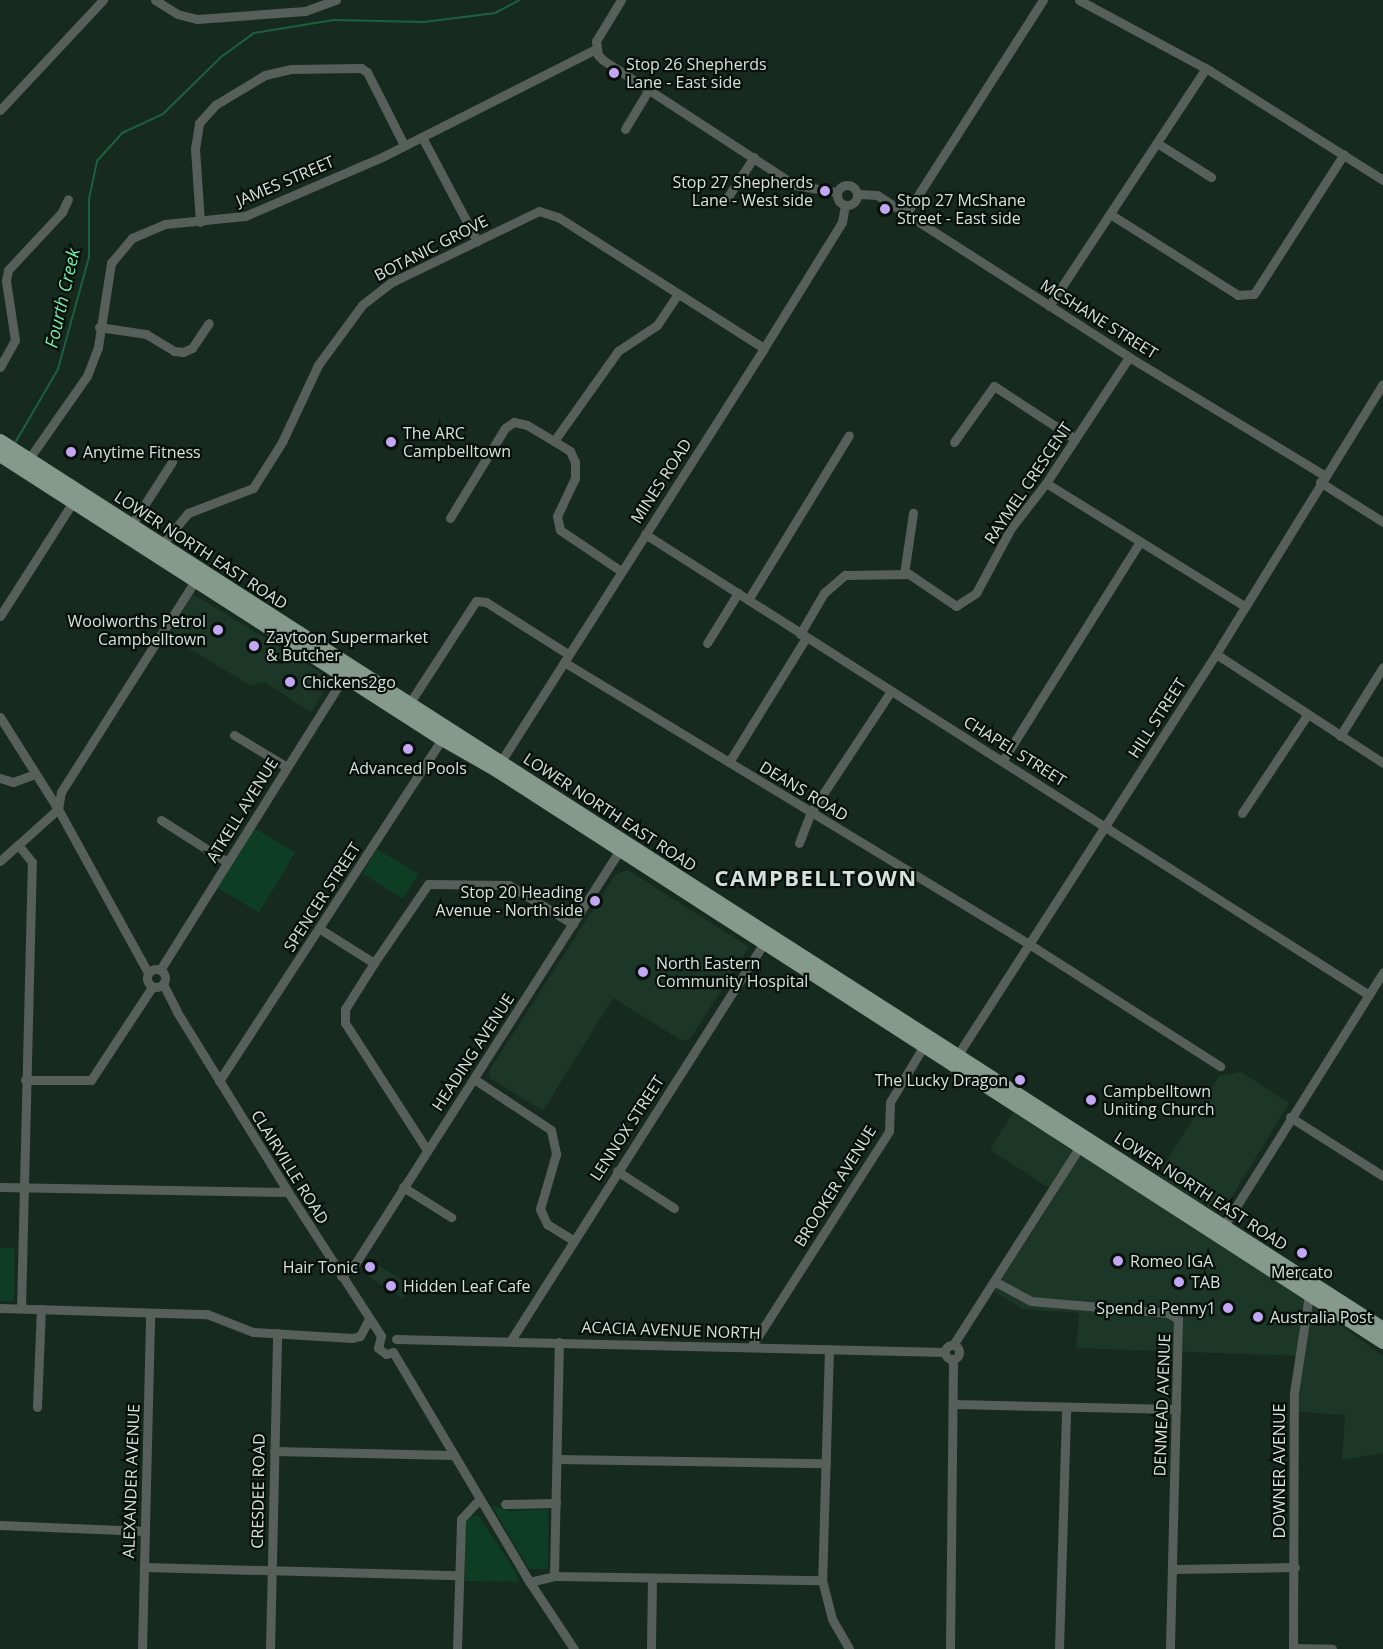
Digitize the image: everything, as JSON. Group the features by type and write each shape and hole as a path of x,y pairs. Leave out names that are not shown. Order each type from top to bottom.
{"main road":[{"name":"LOWER NORTH EAST ROAD","path":"11,455 132,524 158,549"},
{"name":"LOWER NORTH EAST ROAD","path":"11,455 73,502 158,549 445,734 498,765 954,1060 1383,1329"},
{"name":"LOWER NORTH EAST ROAD","path":"347,671 409,704 445,734"},
{"name":"LOWER NORTH EAST ROAD","path":"1221,1229 1310,1295 1383,1342"}],"street":[{"path":"155,0 177,14 197,19 305,11 336,0"},
{"path":"621,0 596,41 596,48 603,60 795,185 836,192 846,184 855,188 857,194 854,202 845,205 839,202 836,192"},
{"path":"906,214 1043,0"},
{"path":"1078,0 1205,69 1383,180"},
{"path":"1,107 101,1"},
{"name":"JAMES STREET","path":"11,455 87,376 98,346 99,327 111,263 123,246 151,227 245,216 422,137 596,48"},
{"path":"200,222 195,148 199,123 215,105 265,75 291,69 361,68 367,72 404,145"},
{"path":"1049,306 1205,69"},
{"path":"625,129 649,89"},
{"path":"422,137 477,241"},
{"path":"1157,143 1211,177"},
{"path":"1110,214 1238,295 1254,294 1344,154"},
{"path":"727,198 754,157"},
{"name":"MCSHANE STREET","path":"857,194 877,195 1322,478 1383,522"},
{"path":"0,367 15,340 6,275 68,199"},
{"name":"MINES ROAD","path":"498,765 764,348 842,222 845,205"},
{"name":"BOTANIC GROVE","path":"158,549 188,513 253,488 282,442 318,365 362,305 390,283 532,213 548,212 764,348"},
{"path":"554,441 618,351 657,325 678,294"},
{"path":"99,327 146,334 174,351 183,352 192,348 208,323"},
{"name":"RAYMEL CRESCENT","path":"904,574 956,606 976,593 1011,528 1046,483 1129,357"},
{"name":"HILL STREET","path":"954,1060 1216,654 1243,605 1383,384"},
{"path":"954,442 994,386 1075,439"},
{"path":"450,518 505,429 514,422 527,425 570,451 575,462 575,478 557,516 560,530 621,571"},
{"path":"748,600 849,435"},
{"path":"132,524 172,462"},
{"path":"1046,483 1243,605"},
{"path":"0,616 73,502"},
{"path":"729,762 803,636 824,593 845,576 904,574 913,513"},
{"name":"CHAPEL STREET","path":"645,534 1369,994"},
{"path":"1003,760 1140,542"},
{"path":"0,861 58,809 61,792 199,575"},
{"path":"707,643 738,593"},
{"name":"DEANS ROAD","path":"409,704 476,601 486,603 566,658 729,762 1029,944 1220,1066"},
{"path":"1216,654 1383,763"},
{"path":"1340,736 1383,667"},
{"name":"ATKELL AVENUE","path":"155,971 227,862 347,671"},
{"path":"799,843 811,813 891,691"},
{"path":"1242,813 1307,715"},
{"path":"0,717 58,809 132,942 155,971 164,974 91,1080 25,1080"},
{"name":"SPENCER STREET","path":"219,1081 445,734"},
{"path":"234,735 287,767"},
{"path":"0,778 13,782 35,774"},
{"path":"161,820 227,862"},
{"path":"18,845 32,862 21,1308"},
{"name":"HEADING AVENUE","path":"341,1276 355,1264 623,847"},
{"path":"427,1150 345,1023 345,1009 374,963 428,884 509,885 573,924"},
{"path":"320,929 374,963"},
{"name":"LENNOX STREET","path":"511,1340 766,939"},
{"path":"155,971 147,982 157,986"},
{"path":"1221,1229 1383,972"},
{"name":"CLAIRVILLE ROAD","path":"157,986 177,1012 288,1192 381,1336"},
{"name":"BROOKER AVENUE","path":"751,1347 888,1131 890,1102 926,1042"},
{"path":"474,1079 550,1130 556,1154 540,1209 547,1224 573,1240"},
{"path":"1290,1117 1383,1176"},
{"path":"953,1359 945,1352 953,1345 1083,1142"},
{"path":"617,1171 674,1208"},
{"path":"0,1186 288,1192"},
{"path":"403,1187 451,1217"},
{"name":"DENMEAD AVENUE","path":"994,1281 1032,1301 1175,1315 1180,1326 1170,1649"},
{"name":"DOWNER AVENUE","path":"1310,1295 1294,1393 1293,1648 1332,1649"},
{"path":"0,1308 207,1314 243,1331 355,1338 369,1319"},
{"path":"37,1407 41,1309"},
{"name":"ALEXANDER AVENUE","path":"141,1649 150,1313"},
{"name":"CRESDEE ROAD","path":"270,1649 277,1333"},
{"path":"393,1352 380,1351 377,1345 381,1336 387,1334 396,1339 393,1352 479,1500 572,1649"},
{"name":"ACACIA AVENUE NORTH","path":"396,1339 945,1352"},
{"path":"554,1576 559,1342"},
{"path":"950,1649 953,1359 959,1351 953,1345"},
{"path":"830,1349 822,1581 832,1619 849,1649"},
{"path":"954,1404 1176,1409"},
{"path":"1059,1649 1066,1407"},
{"path":"274,1452 452,1455"},
{"path":"557,1459 826,1463"},
{"path":"457,1649 461,1519 479,1500"},
{"path":"505,1504 556,1503"},
{"path":"0,1526 145,1531"},
{"path":"144,1567 458,1575"},
{"path":"1172,1569 1295,1567"},
{"path":"529,1582 554,1576 822,1581"},
{"path":"651,1649 652,1579"}],"shaded area":[{"path":"193,594 332,679 311,712 264,682 251,686 168,636"},
{"path":"254,828 295,853 259,913 218,888"},
{"path":"377,849 418,874 403,899 362,874"},
{"name":"North Eastern Community Hospital","path":"628,870 749,947 690,1039 682,1041 613,998 543,1111 490,1078 489,1071 615,875"},
{"path":"1241,1072 1289,1103 1221,1215 1158,1176 1219,1076"},
{"path":"1013,1112 1313,1304 1383,1356 1383,1453 1342,1460 1345,1415 1298,1412 1302,1356 1076,1348 1079,1313 1023,1309 994,1291 1057,1193 990,1150"},
{"path":"0,1248 14,1248 14,1301 0,1301"},
{"path":"369,1259 411,1286 403,1299 372,1279 365,1269"},
{"path":"492,1506 511,1511 548,1509 548,1569 529,1569"},
{"path":"478,1515 516,1572 519,1582 465,1581 465,1524 468,1517"}],"waterway":[{"name":"Fourth Creek","path":"15,443 58,369 89,257 89,199 97,161 122,133 163,114 221,57 254,33 334,20 424,22 495,13 519,0"}],"place":[{"name":"Stop 26 Shepherds Lane - East side","path":"614,73"},
{"name":"Stop 27 Shepherds Lane - West side","path":"825,191"},
{"name":"Stop 27 McShane Street - East side","path":"885,209"},
{"name":"The ARC Campbelltown","path":"391,442"},
{"name":"Anytime Fitness","path":"71,452"},
{"name":"Woolworths Petrol Campbelltown","path":"218,630"},
{"name":"Zaytoon Supermarket & Butcher","path":"254,646"},
{"name":"Chickens2go","path":"290,682"},
{"name":"Advanced Pools","path":"408,749"},
{"name":"Stop 20 Heading Avenue - North side","path":"595,901"},
{"name":"North Eastern Community Hospital","path":"643,972"},
{"name":"The Lucky Dragon","path":"1020,1080"},
{"name":"Campbelltown Uniting Church","path":"1091,1100"},
{"name":"Mercato","path":"1302,1253"},
{"name":"Romeo IGA","path":"1118,1261"},
{"name":"Hair Tonic","path":"370,1267"},
{"name":"TAB","path":"1179,1282"},
{"name":"Hidden Leaf Cafe","path":"391,1286"},
{"name":"Spend a Penny1","path":"1228,1308"},
{"name":"Australia Post","path":"1258,1317"}],"district":[{"name":"CAMPBELLTOWN","path":"816,878"}]}
